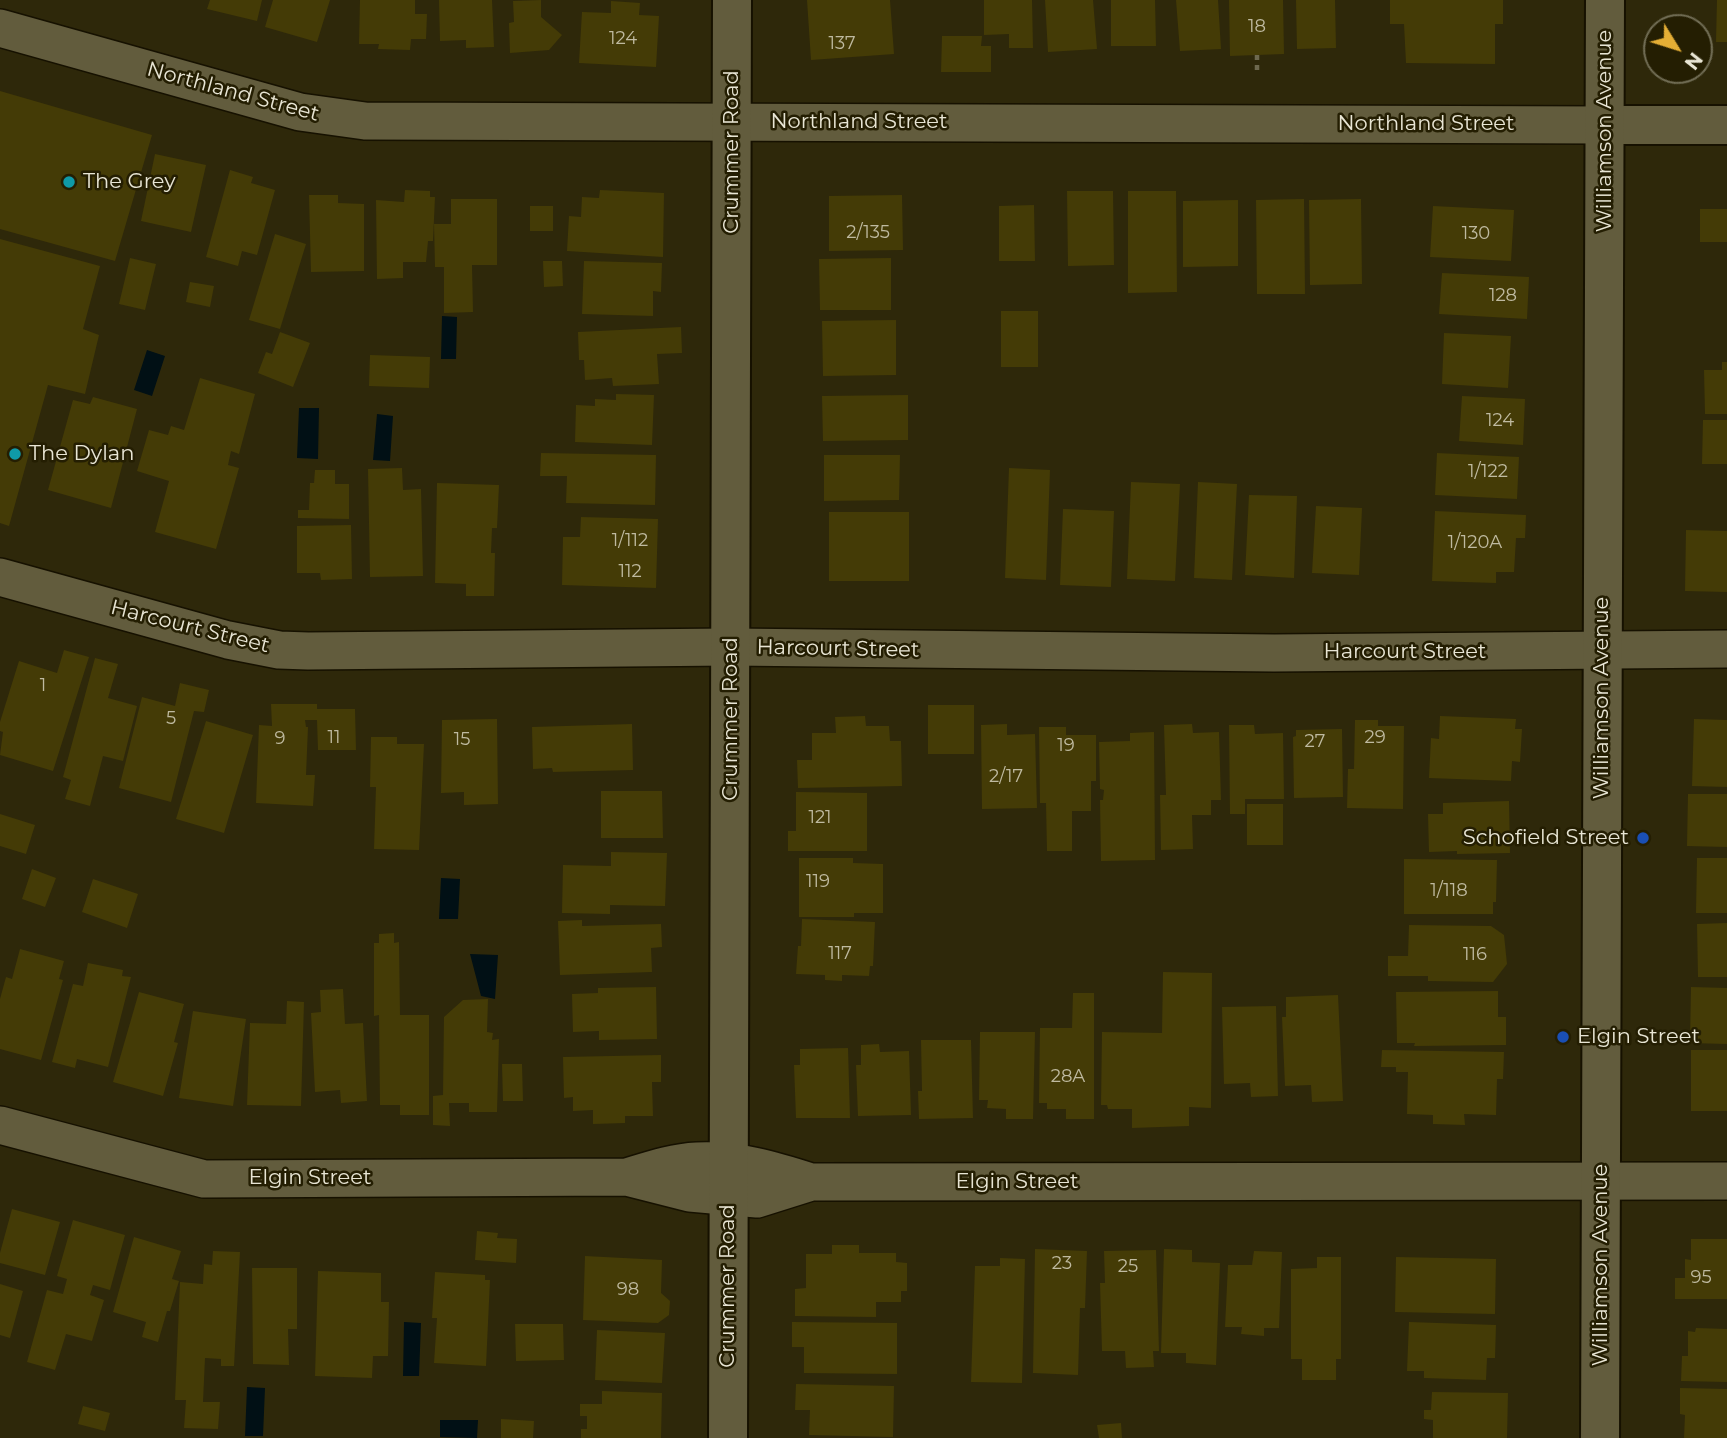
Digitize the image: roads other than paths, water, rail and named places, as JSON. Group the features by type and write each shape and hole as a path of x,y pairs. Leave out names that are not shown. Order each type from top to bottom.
{"street":[{"name":"Crummer Road","path":"728,1438 732,0"},
{"name":"Williamson Avenue","path":"1600,1438 1605,0"},
{"name":"Northland Street","path":"0,28 274,105 327,117 365,121 1605,125"},
{"path":"1605,125 1727,125"},
{"name":"Harcourt Street","path":"0,577 228,640 279,650 731,648 1260,653 1601,650"},
{"path":"1601,650 1727,649"},
{"name":"Elgin Street","path":"0,1125 204,1179 627,1177 667,1165 698,1161 728,1179 754,1165 811,1182 1727,1181"}],"place":[{"name":"The Grey","path":"69,182"},
{"name":"The Dylan","path":"15,454"},
{"name":"Schofield Street","path":"1643,838"},
{"name":"Elgin Street","path":"1563,1037"}]}
